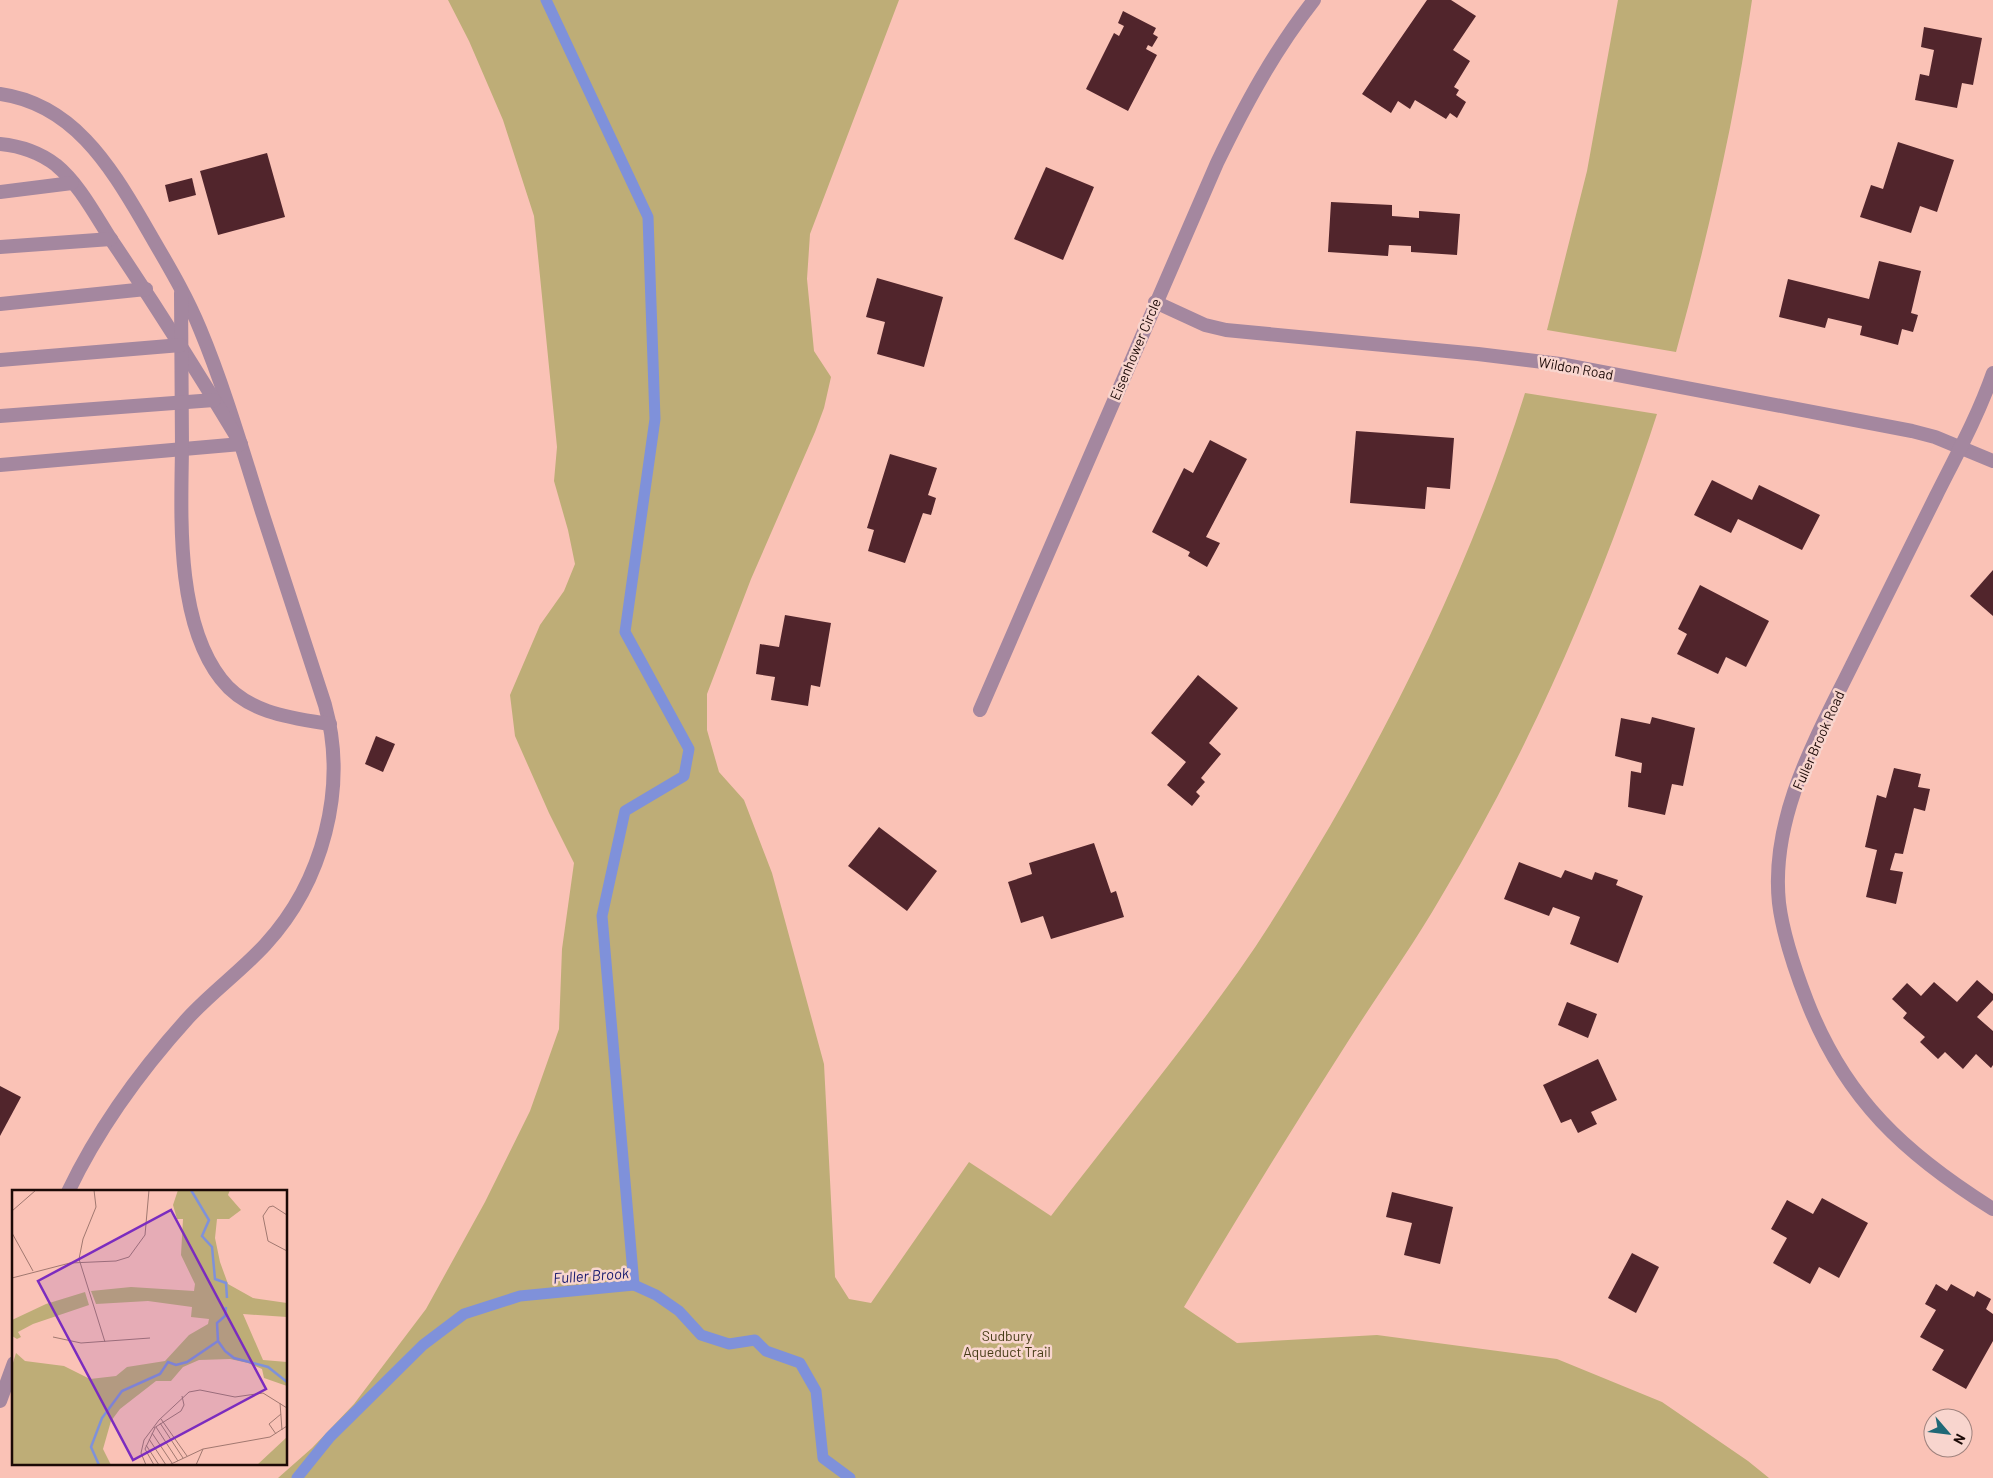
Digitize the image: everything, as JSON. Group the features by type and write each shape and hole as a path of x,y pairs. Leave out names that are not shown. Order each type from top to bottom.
{"street":[{"name":"Eisenhower Circle","path":"980,710 1155,302 1217,163 1253,89 1285,38 1314,0"},
{"path":"0,94 24,98 48,109 84,138 120,183 181,289 200,328 241,444 330,724 333,778 328,820 316,861 297,905 265,945 190,1016 149,1062 100,1132 69,1190"},
{"path":"0,144 23,147 41,154 57,166 72,183 146,289 241,444"},
{"path":"0,192 72,183"},
{"path":"0,247 111,239"},
{"path":"0,304 146,289"},
{"path":"181,289 181,510 184,566 194,618 209,660 221,680 236,695 272,714 330,724"},
{"name":"Wildon Road","path":"1155,302 1205,325 1226,330 1478,354 1560,364 1912,431 1935,437 1993,461"},
{"path":"0,360 181,345"},
{"name":"Fuller Brook Road","path":"1993,374 1960,448 1805,764 1794,792 1782,847 1779,902 1792,959 1815,1022 1830,1051 1858,1096 1888,1129 1920,1158 1993,1209"},
{"path":"0,416 214,400"},
{"path":"0,465 241,444"},
{"path":"0,1401 12,1368"}],"green space":[{"name":"Sudbury Aqueduct Trail","path":"448,0 899,0 810,234 807,279 814,351 831,377 824,408 751,579 707,694 707,730 719,772 744,800 772,873 824,1064 835,1277 849,1299 871,1303 969,1162 1051,1216 1216,1003 1274,918 1330,826 1414,669 1440,615 1486,505 1525,393 1657,414 1613,539 1562,662 1535,722 1474,840 1430,916 1305,1108 1184,1307 1237,1343 1377,1335 1557,1359 1662,1402 1748,1461 1769,1478 278,1478 312,1448 354,1404 426,1309 485,1202 530,1111 559,1029 562,949 574,863 549,813 515,736 510,695 540,625 564,591 575,564 568,530 554,481 557,447 534,216 503,120 469,41"},
{"path":"1618,0 1752,0 1720,177 1676,352 1547,330 1587,171"}],"building":[{"path":"1427,0 1451,0 1476,16 1453,50 1470,61 1454,87 1459,90 1456,95 1466,102 1457,118 1450,113 1446,119 1415,100 1410,109 1398,101 1391,113 1362,94"},
{"path":"1123,11 1156,28 1153,34 1158,37 1152,47 1148,45 1146,49 1157,55 1128,111 1086,89 1114,33 1119,36 1124,26 1118,23"},
{"path":"1924,27 1982,38 1973,85 1962,83 1957,108 1915,100 1920,74 1929,76 1934,50 1921,47"},
{"path":"1898,142 1954,160 1937,212 1920,206 1911,233 1860,217 1871,185 1883,189"},
{"path":"267,153 285,217 218,235 200,171"},
{"path":"1046,167 1094,187 1063,260 1014,239"},
{"path":"192,178 196,195 169,202 165,185"},
{"path":"1331,202 1392,205 1392,216 1419,218 1419,211 1460,214 1457,255 1411,252 1411,246 1389,245 1388,256 1328,252"},
{"path":"1879,261 1921,271 1911,313 1918,315 1913,332 1902,329 1898,345 1860,335 1862,326 1828,318 1825,328 1779,317 1788,279 1869,299"},
{"path":"877,278 943,297 924,367 877,354 885,322 866,317"},
{"path":"1356,431 1454,438 1450,489 1427,487 1425,509 1350,503"},
{"path":"1210,440 1247,459 1206,537 1220,543 1207,567 1188,556 1190,552 1152,532 1184,468 1193,473"},
{"path":"890,454 937,468 928,495 936,498 931,515 923,513 905,563 868,551 874,530 867,528"},
{"path":"1712,480 1752,500 1759,485 1820,515 1802,550 1738,519 1731,533 1694,515"},
{"path":"1993,570 1993,616 1970,596"},
{"path":"1700,585 1769,621 1746,667 1726,657 1718,674 1677,654 1687,634 1678,629"},
{"path":"785,615 831,623 820,687 811,685 808,706 771,700 775,677 756,674 760,644 779,647"},
{"path":"1198,675 1238,708 1209,743 1221,754 1201,778 1205,782 1196,792 1200,796 1192,806 1167,785 1186,762 1151,733"},
{"path":"1652,717 1695,728 1683,786 1672,784 1665,815 1628,807 1631,771 1641,773 1642,763 1615,756 1621,718 1650,724"},
{"path":"376,736 395,744 383,772 365,764"},
{"path":"1894,768 1921,774 1918,787 1930,789 1925,811 1914,808 1903,854 1895,853 1890,870 1903,872 1896,904 1866,897 1877,850 1865,847 1877,795 1886,798"},
{"path":"879,827 937,871 907,911 848,866"},
{"path":"1094,843 1111,893 1116,891 1124,917 1051,939 1043,916 1021,923 1008,882 1032,874 1029,863"},
{"path":"1519,862 1561,878 1565,870 1592,880 1595,872 1618,880 1616,885 1643,896 1618,963 1570,944 1580,917 1553,907 1549,916 1504,899"},
{"path":"1977,980 1993,994 1993,1000 1977,1017 1993,1031 1993,1065 1991,1068 1976,1054 1963,1069 1945,1052 1938,1059 1920,1042 1925,1037 1903,1018 1907,1013 1892,999 1907,983 1921,996 1934,982 1957,1002"},
{"path":"1567,1002 1597,1014 1588,1038 1558,1025"},
{"path":"1598,1059 1617,1100 1591,1112 1597,1124 1578,1133 1571,1119 1561,1123 1543,1085"},
{"path":"0,1086 21,1097 0,1136"},
{"path":"1392,1192 1453,1207 1440,1264 1404,1255 1412,1223 1386,1217"},
{"path":"1822,1198 1868,1223 1839,1278 1819,1267 1810,1284 1773,1263 1787,1238 1771,1229 1787,1200 1813,1214"},
{"path":"1632,1253 1659,1267 1636,1313 1608,1298"},
{"path":"1936,1284 1947,1291 1951,1284 1974,1297 1977,1291 1991,1299 1986,1309 1993,1314 1993,1341 1966,1389 1932,1370 1944,1350 1920,1337 1936,1310 1925,1304"}],"waterway":[{"path":"546,0 648,217 655,419 625,632 689,749 684,776 625,811 602,916 634,1285"},
{"name":"Fuller Brook","path":"297,1478 330,1437 423,1345 464,1314 520,1296 634,1285 656,1295 679,1311 701,1335 729,1344 755,1340 766,1351 800,1363 816,1391 823,1458 850,1478"}]}
